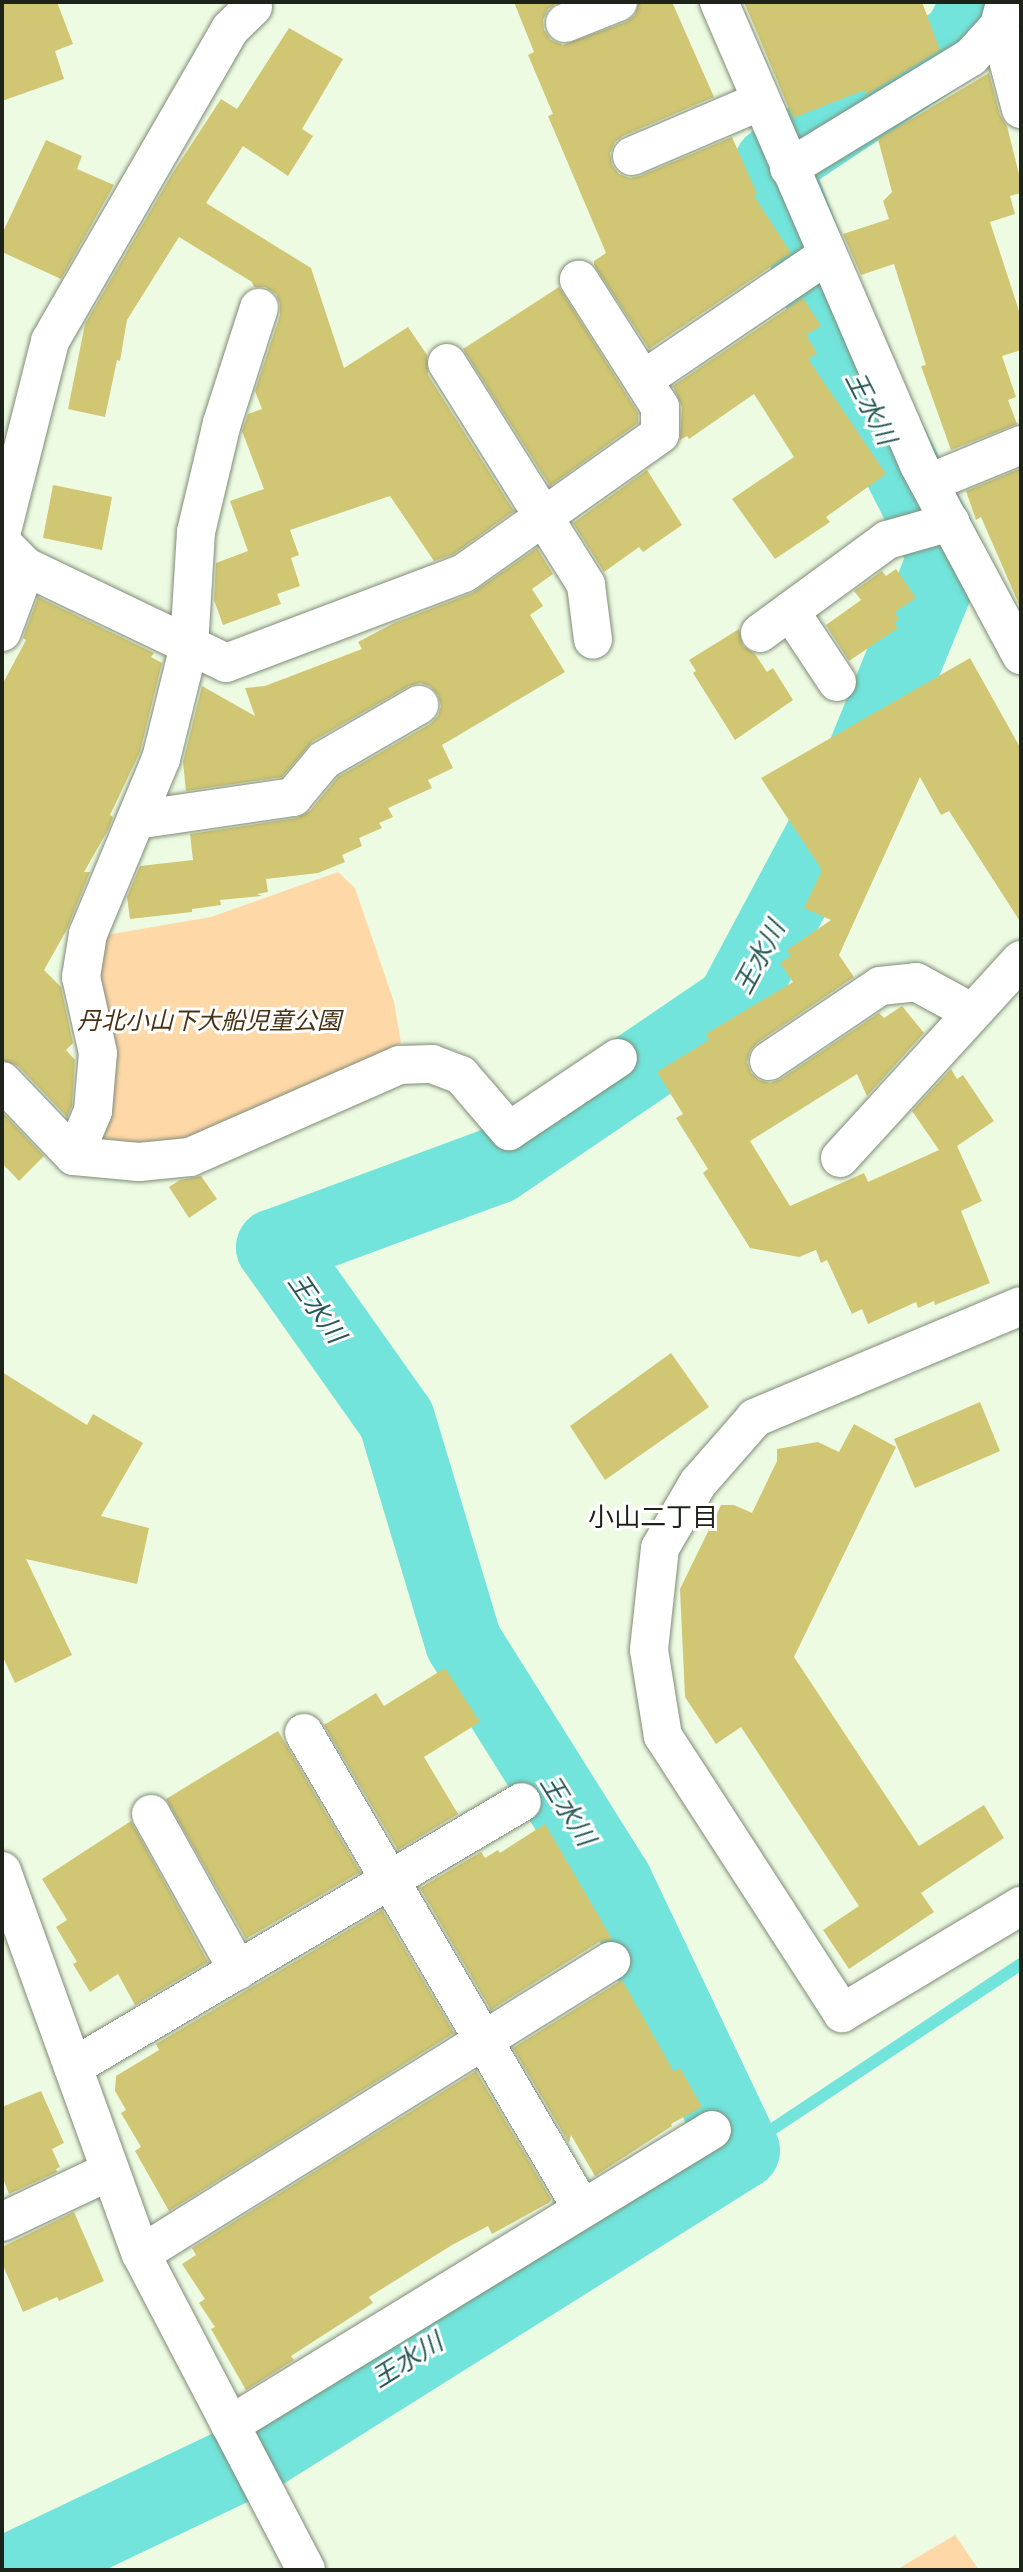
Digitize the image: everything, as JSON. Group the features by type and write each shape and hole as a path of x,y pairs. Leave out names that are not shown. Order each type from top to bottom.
{"street":[{"path":"565,23 618,2"},
{"path":"719,2 785,160 929,484 936,524 1021,655"},
{"path":"2,531 50,341 230,29 253,7"},
{"path":"785,160 971,57 1002,14"},
{"path":"1002,14 1021,109"},
{"path":"632,156 761,102"},
{"path":"643,380 827,255"},
{"path":"2,632 14,555 226,663 464,573 660,434 660,407 579,279"},
{"path":"74,1156 93,1111 98,1053 81,977 88,934 161,759 190,646 196,531 222,423 259,308"},
{"path":"447,363 586,585 593,640"},
{"path":"929,484 1021,445"},
{"path":"837,682 775,622 887,540 936,524"},
{"path":"136,820 293,797 324,760 419,705"},
{"path":"840,1158 1021,960"},
{"path":"769,1061 880,986 916,982 971,1012"},
{"path":"2,1081 74,1156 139,1162 190,1157 400,1065 432,1064 461,1075 509,1131 618,1058"},
{"path":"1021,1306 755,1418 698,1483 660,1548 649,1650 663,1736 842,2013 1021,1906"},
{"path":"304,1733 388,1881 582,2209"},
{"path":"73,2067 522,1802"},
{"path":"151,1814 238,1970"},
{"path":"2,1871 141,2254 306,2570"},
{"path":"141,2254 611,1961"},
{"path":"230,2425 712,2130"},
{"path":"2,2222 110,2171"}],"green space":[{"name":"丹北小山下大船児童公園","path":"338,872 355,888 394,1002 401,1043 194,1142 130,1146 98,1135 91,970 106,935 211,917"},
{"path":"955,2535 979,2570 896,2570"}],"building":[{"path":"2,2 57,2 73,44 55,51 64,79 2,101"},
{"path":"514,2 559,2 548,9 543,20 544,30 551,40 563,45 626,22 635,15 639,2 672,2 714,97 623,136 615,142 610,153 612,165 619,174 630,178 640,176 732,137 757,194 754,196 791,253 649,349 594,265 594,261 606,253 548,116 553,114 528,55 534,52"},
{"path":"744,2 922,2 940,50 866,95 865,90 793,118"},
{"path":"289,28 343,59 302,129 313,136 288,176 243,146 206,203 311,268 344,368 408,327 427,355 428,375 514,511 454,554 434,561 390,496 290,530 299,555 291,558 300,586 277,594 281,604 223,625 214,600 216,563 248,551 230,501 264,489 242,431 248,414 262,409 255,391 280,315 276,294 265,287 254,287 252,282 179,237 127,320 120,361 117,360 105,417 68,409 85,324 172,174 221,99 237,109"},
{"path":"989,73 1000,115 1007,126 1021,182 1021,193 1010,196 1015,214 990,222 1021,317 1021,350 1002,356 1016,397 1008,400 1017,424 951,450 921,366 926,365 894,264 861,275 843,234 889,219 883,201 892,192 878,139"},
{"path":"46,140 82,156 77,169 114,185 61,279 2,252 2,234"},
{"path":"559,287 638,413 638,423 550,486 463,349"},
{"path":"803,298 821,326 806,335 817,353 808,359 886,474 826,517 830,522 775,559 732,499 794,457 754,394 689,439 687,436 680,440 682,407 673,386"},
{"path":"1019,469 1021,609 981,517 976,520 966,491"},
{"path":"647,470 682,525 643,552 639,547 604,572 573,523"},
{"path":"53,485 112,497 102,550 43,538"},
{"path":"537,548 553,574 532,589 543,606 530,615 565,672 442,745 453,768 428,780 432,788 388,808 393,817 379,823 382,828 359,838 362,846 342,855 345,862 318,873 266,879 268,892 257,894 262,896 220,900 221,905 192,909 192,912 130,919 127,897 140,866 193,860 190,834 297,818 310,811 338,777 430,724 438,716 441,706 438,695 430,686 420,683 409,686 313,741 282,777 186,791 183,762 202,686 255,716 245,688 265,686 362,649 358,642 394,623 472,593"},
{"path":"896,569 916,598 895,612 899,619 894,623 898,628 849,661 826,625 861,600 854,591 882,571 886,576"},
{"path":"38,597 154,653 151,657 162,663 140,752 110,815 113,817 109,828 84,872 90,872 66,931 44,970 61,987 73,1043 66,1050 75,1060 72,1106 67,1117 18,1066 2,1060 2,685 26,640 23,638"},
{"path":"739,629 743,646 755,654 767,672 773,668 793,700 735,740 693,673 696,671 689,660"},
{"path":"970,658 1021,749 1021,923 949,811 941,815 920,777 839,955 854,977 757,1043 750,1051 747,1062 751,1073 759,1080 770,1083 781,1079 879,1013 884,1018 902,1006 924,1033 867,1096 857,1074 750,1141 790,1206 864,1173 868,1182 939,1150 912,1111 951,1069 957,1079 963,1075 994,1121 957,1146 982,1201 961,1211 990,1283 935,1305 934,1301 918,1308 916,1302 868,1324 862,1309 852,1314 827,1260 821,1263 816,1250 799,1257 750,1248 703,1173 708,1169 676,1118 683,1114 657,1072 709,1040 706,1034 793,982 780,963 791,956 787,950 831,920 804,908 822,870 761,778"},
{"path":"2,1112 44,1156 19,1181 2,1163"},
{"path":"201,1176 217,1199 189,1218 169,1187 180,1180"},
{"path":"671,1353 709,1407 605,1480 570,1426"},
{"path":"2,1372 87,1425 93,1414 143,1443 101,1516 149,1528 137,1584 26,1559 72,1655 15,1683 2,1655"},
{"path":"980,1402 1000,1451 915,1488 894,1439"},
{"path":"854,1424 896,1447 794,1657 919,1846 984,1805 1004,1838 921,1893 934,1912 849,1969 823,1930 859,1906 741,1727 716,1744 685,1697 680,1589 721,1505 734,1505 752,1513 777,1461 777,1449 818,1442 839,1452"},
{"path":"445,1668 480,1722 424,1757 458,1814 398,1850 324,1725 376,1693 384,1706"},
{"path":"278,1731 360,1872 246,1939 166,1799"},
{"path":"131,1821 208,1962 135,2005 118,1974 90,1992 73,1964 77,1962 56,1927 67,1920 42,1879"},
{"path":"545,1824 612,1939 599,1942 491,2010 420,1888 481,1852 485,1858 498,1850 500,1853"},
{"path":"382,1910 454,2033 169,2211 135,2151 141,2147 121,2113 126,2110 115,2091 116,2076 159,2050 156,2044"},
{"path":"622,1980 674,2072 680,2068 702,2107 671,2124 672,2126 595,2176 571,2135 569,2143 513,2048"},
{"path":"476,2071 551,2199 550,2202 492,2234 488,2226 452,2245 369,2297 373,2303 291,2356 294,2360 246,2390 211,2329 215,2327 199,2303 205,2299 182,2264 196,2255 192,2248"},
{"path":"41,2091 64,2143 52,2149 60,2167 56,2169 57,2172 9,2194 2,2176 2,2107"},
{"path":"74,2212 104,2281 59,2301 57,2297 23,2312 2,2263 2,2247"}],"waterway":[{"name":"王水川","path":"14,2570 259,2453 741,2150 613,1881 463,1642 396,1419 274,1247 496,1165 734,1003 858,771 946,556 849,365 772,164 960,39 976,9 974,2"},
{"path":"741,2150 1021,1964"}],"district":[{"name":"小山二丁目","path":"653,1517"}]}
